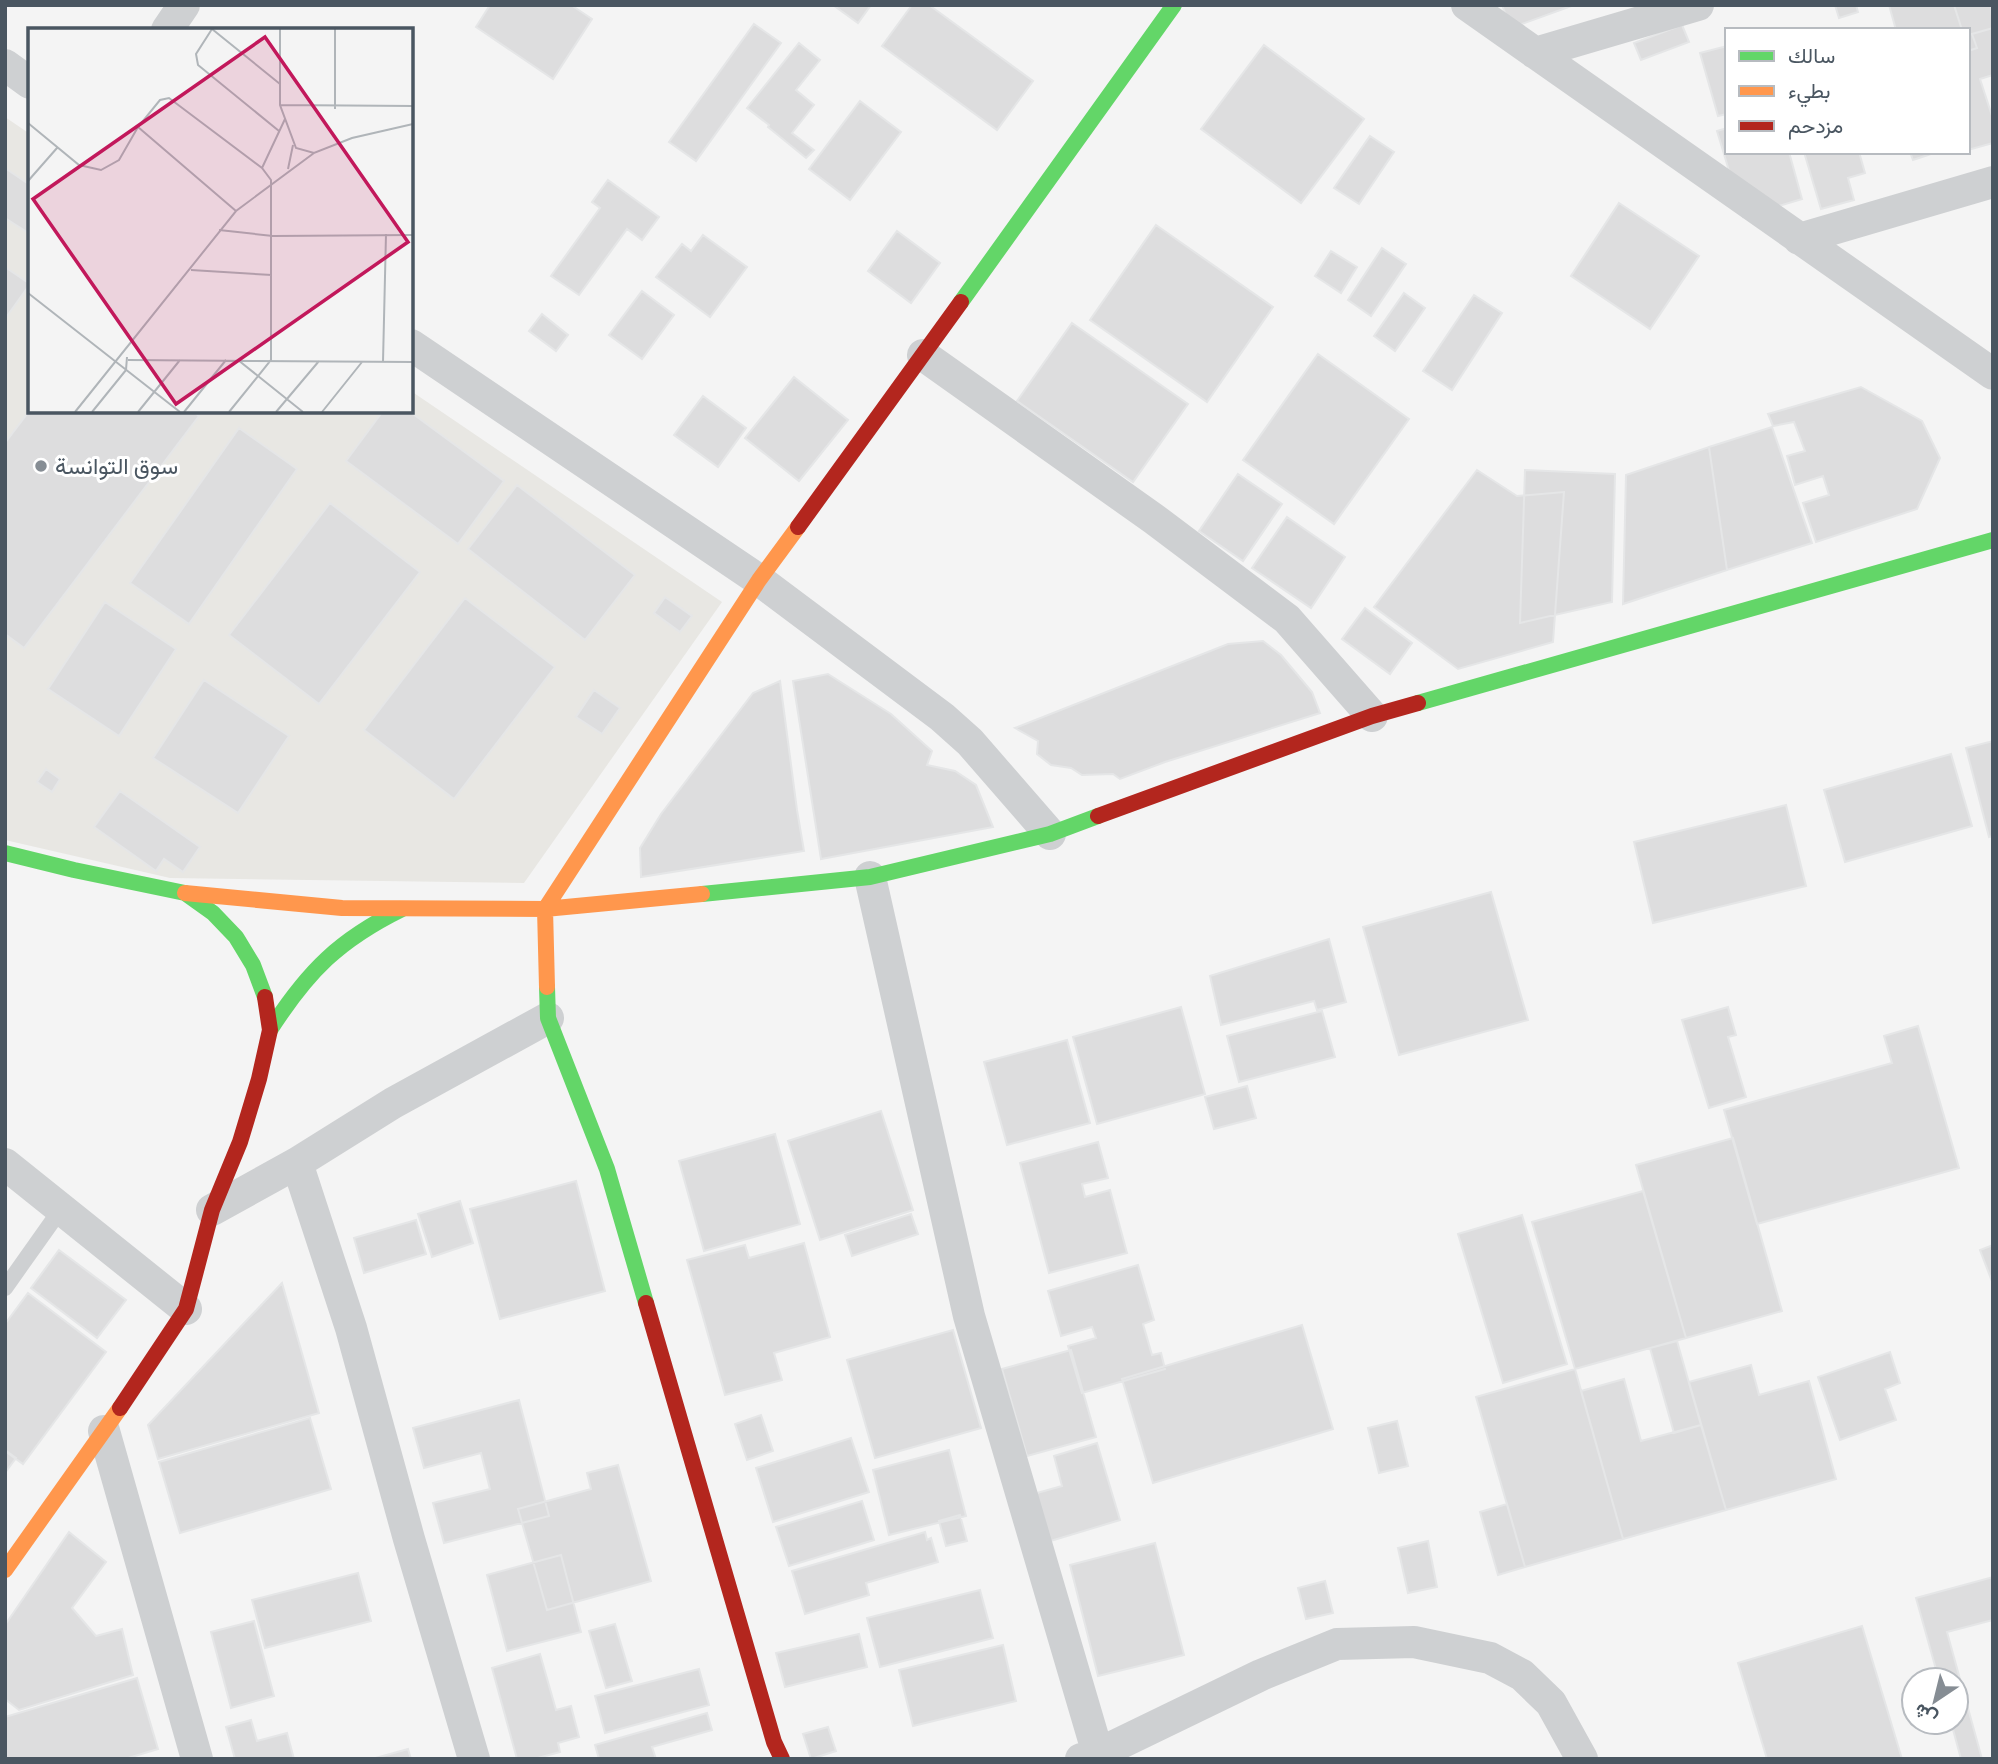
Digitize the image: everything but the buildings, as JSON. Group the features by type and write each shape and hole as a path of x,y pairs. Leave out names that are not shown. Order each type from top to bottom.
{"street":[{"path":"168,28 184,5"},
{"path":"782,1759 774,1742 607,1169 548,1018 545,909 759,580 1174,5"},
{"path":"1467,5 1993,374"},
{"path":"1535,53 1698,5"},
{"path":"5,65 28,82"},
{"path":"1799,239 1993,182"},
{"path":"413,346 759,580 942,717 970,742 1050,834"},
{"path":"923,355 1154,519 1287,619 1371,716"},
{"path":"5,853 185,893 342,908 545,909 870,877 1050,834 1371,716 1993,540"},
{"path":"870,877 969,1316 1089,1756 1261,1675 1337,1644 1414,1642 1490,1658 1522,1675 1550,1703 1582,1759"},
{"path":"5,1570 104,1432 186,1309 212,1210 240,1142 260,1079 270,1030 265,997 253,965 236,937 213,912 185,893"},
{"path":"270,1030 303,979 325,957 374,922 402,909"},
{"path":"212,1210 297,1163 393,1103 548,1018"},
{"path":"297,1163 351,1328 409,1539 474,1759"},
{"path":"5,1164 186,1309"},
{"path":"104,1432 197,1759"}],"lane":[{"path":"5,1288 61,1209"}],"shaded area":[{"path":"5,117 28,133 28,413 413,413 413,392 722,602 524,883 170,878 5,840"}],"traffic: fast":[{"path":"961,302 1174,5"},
{"path":"1418,703 1993,540"},
{"path":"702,894 870,877 1050,834 1098,816"},
{"path":"5,853 185,893 213,913 236,937 253,965 265,997"},
{"path":"270,1030 298,991 327,959 360,933 402,909"},
{"path":"547,987 548,1018 607,1169 646,1303"}],"traffic: slow":[{"path":"547,987 545,909 759,580 798,527"},
{"path":"185,893 342,908 545,909 702,894"},
{"path":"5,1570 120,1408"}],"traffic: jam":[{"path":"798,527 961,302"},
{"path":"1098,816 1372,716 1418,703"},
{"path":"120,1408 186,1309 212,1210 240,1142 259,1079 270,1030 265,997"},
{"path":"646,1303 774,1742 782,1759"}],"place":[{"name":"سوق التوانسة","path":"41,466"}]}
